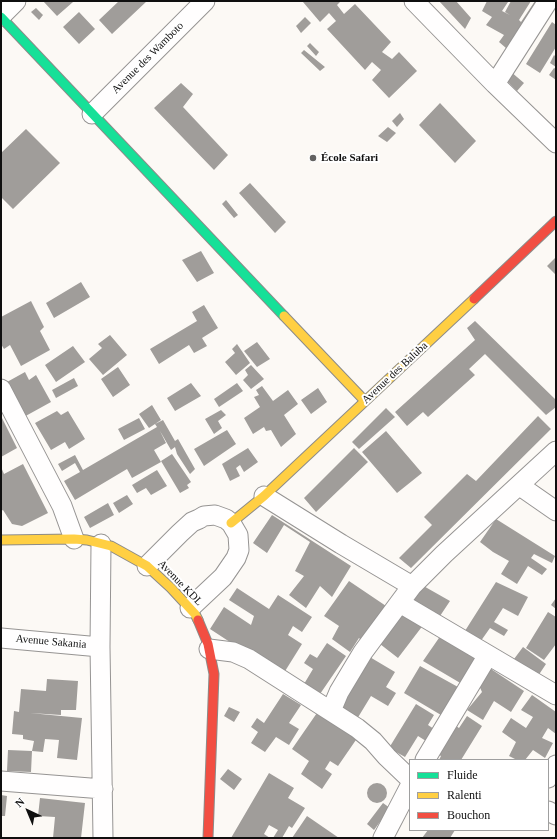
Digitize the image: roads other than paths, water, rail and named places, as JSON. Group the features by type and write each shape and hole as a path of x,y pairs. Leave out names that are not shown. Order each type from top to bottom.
{"street":[{"path":"16,1 1,16 92,114 365,401"},
{"name":"Avenue des Wamboto","path":"92,114 205,1"},
{"path":"495,84 548,1"},
{"path":"419,3 495,84 556,143"},
{"name":"Avenue des Baluba","path":"231,523 264,496 556,221"},
{"path":"1,389 62,506 74,539"},
{"path":"331,711 339,692 363,652 412,586 444,554 520,486 556,451"},
{"path":"520,486 556,511"},
{"path":"264,496 412,586"},
{"path":"147,566 192,522 204,516 215,515 226,519 231,523 238,536 239,550 236,558 223,577 190,608"},
{"name":"Avenue KDL","path":"1,540 86,540 122,551 147,566 190,608 198,620 210,649 214,674 208,838"},
{"path":"100,544 103,838"},
{"path":"400,603 555,693"},
{"name":"Avenue Sakania","path":"1,638 100,647"},
{"path":"210,649 233,652 249,659 331,711 357,728 373,741 387,758 409,778"},
{"path":"426,759 488,655"},
{"path":"549,776 556,766"},
{"path":"1,781 103,790"},
{"path":"383,838 409,788"}],"place":[{"name":"École Safari","path":"313,158"}]}
